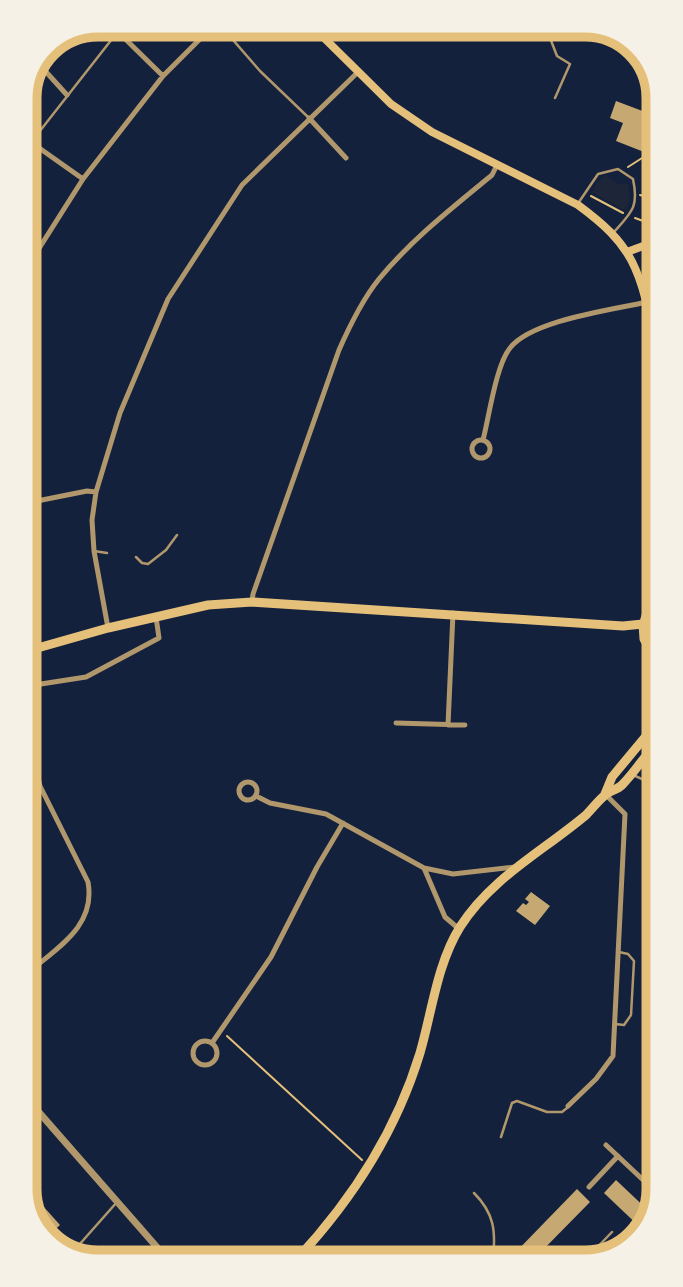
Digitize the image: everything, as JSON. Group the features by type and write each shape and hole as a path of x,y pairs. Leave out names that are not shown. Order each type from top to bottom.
{"main road":[{"path":"323,37 391,104 432,132 578,205 613,234 627,253 646,299"},
{"path":"627,253 646,245"},
{"path":"37,648 108,628 208,605 252,602 623,626 643,624"},
{"path":"646,616 643,624 646,642"},
{"path":"643,624 646,627"},
{"path":"305,1250 325,1229 359,1183 394,1120 420,1053 449,948 459,929 488,891 587,814 605,794 612,777 646,736"},
{"path":"605,794 620,786 646,756"}],"street":[{"path":"122,37 163,76"},
{"path":"37,252 83,179 163,76 200,37"},
{"path":"44,70 67,95"},
{"path":"108,628 94,551 92,520 96,492 120,413 168,299 242,186 357,73"},
{"path":"309,118 346,158"},
{"path":"37,149 83,179"},
{"path":"252,602 339,350 354,316 380,278 430,227 492,175 497,165"},
{"path":"483,440 503,360 510,347 522,336 560,321 646,302"},
{"path":"37,501 87,491 96,492"},
{"path":"448,725 453,613"},
{"path":"37,685 86,677 159,638 156,617"},
{"path":"396,723 465,725"},
{"path":"37,774 40,786 89,882 90,895 87,912 79,927 37,965"},
{"path":"568,1106 608,1066 613,1056 625,814 605,794"},
{"path":"256,796 270,803 327,814 424,868 453,874 516,867"},
{"path":"212,1043 271,957 343,822"},
{"path":"424,868 445,918 459,929"},
{"path":"202,1042 212,1043 217,1052 213,1062 209,1065 198,1063 194,1049 202,1042"},
{"path":"37,1110 159,1250"},
{"path":"606,1145 646,1180"},
{"path":"589,1186 618,1156"}],"lane":[{"path":"37,135 111,37"},
{"path":"231,37 260,71 309,118"},
{"path":"550,37 557,56 570,64 555,98"},
{"path":"578,205 598,174 618,169 633,180 637,198 628,216 613,234"},
{"path":"136,557 142,563 148,564 166,550 177,535"},
{"path":"94,551 107,553"},
{"path":"631,774 646,780"},
{"path":"615,1024 624,1025 631,1014 634,961 632,957 619,952"},
{"path":"501,1137 512,1103 517,1101 547,1112 562,1112 568,1106"},
{"path":"474,1194 493,1220 493,1250"},
{"path":"77,1247 117,1202"},
{"path":"596,1249 612,1232"}],"path":[{"path":"622,171 646,156"},
{"path":"636,194 646,197"},
{"path":"578,205 591,195 616,210"},
{"path":"221,1030 359,1157"}],"shaded area":[{"path":"606,175 618,184 628,184 630,199 625,211 592,192 597,182"}],"building":[{"path":"616,101 646,112 644,152 616,141 623,123 610,118"},
{"path":"531,892 550,906 535,925 516,911 523,903 526,905 529,902 525,899"},
{"path":"616,1180 644,1206 636,1223 604,1193"},
{"path":"577,1189 590,1202 543,1250 518,1250"},
{"path":"43,1206 60,1225 54,1231 49,1226 40,1209"}]}
